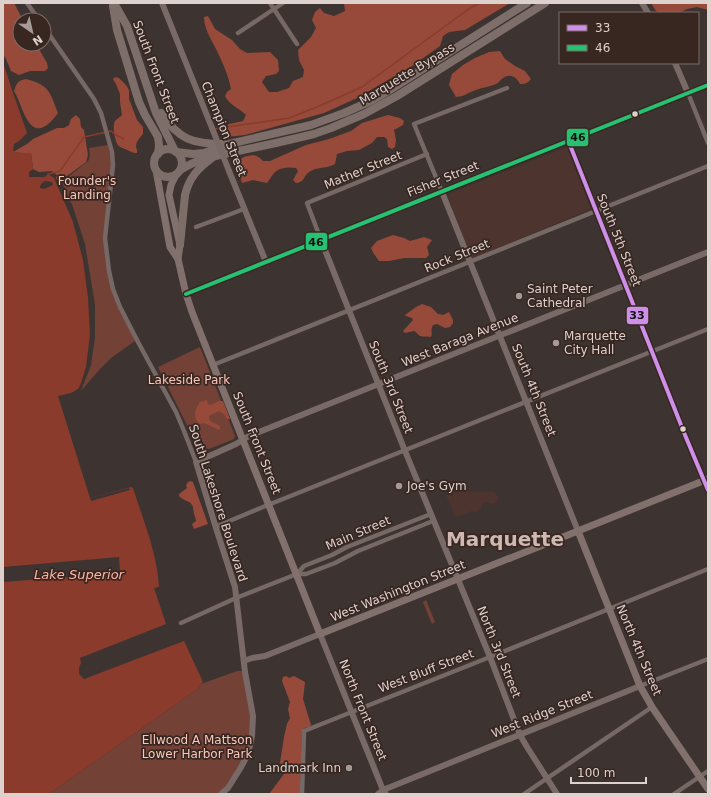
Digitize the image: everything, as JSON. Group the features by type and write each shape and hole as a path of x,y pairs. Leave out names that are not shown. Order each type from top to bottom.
{"highway":[{"name":"South Front Street","path":"113,3 127,26 159,120 176,151"},
{"name":"South Front Street","path":"113,3 117,30 138,97 145,115 158,137 158,154"},
{"name":"Marquette Bypass","path":"176,151 193,154 204,152 229,144 311,125 356,107 397,86 527,3"},
{"name":"Marquette Bypass","path":"178,172 197,161 314,134 364,114 402,93 545,3"},
{"path":"153,101 168,124 184,137 202,143 229,144"},
{"path":"167,150 176,151 181,157 182,166 178,172 168,177 162,175 156,170 154,162 156,156 167,150"},
{"path":"180,245 187,188 196,172 215,156"}],"main road":[{"name":"South Front Street","path":"156,170 170,248 178,259"},
{"name":"South Front Street","path":"178,172 171,185 169,195 180,245 178,259 186,294 320,634"},
{"name":"West Washington Street","path":"320,634 706,480"},
{"name":"North 4th Street","path":"578,531 640,686 652,707 708,789"}],"street":[{"path":"27,3 33,12"},
{"name":"Champion Street","path":"162,3 228,171 266,262"},
{"path":"270,3 297,44"},
{"path":"238,33 283,3"},
{"path":"642,3 647,12"},
{"name":"South Lakeshore Boulevard","path":"52,39 94,99 105,124 112,152 113,165 105,238 109,271 120,307 176,412 184,431 196,462 235,587 244,662 253,716 252,736 248,754 240,769 228,788 221,794"},
{"path":"675,64 708,143"},
{"name":"Fisher Street","path":"186,294 708,85"},
{"name":"South 4th Street","path":"507,88 414,124 578,531"},
{"name":"South 5th Street","path":"568,140 652,352 706,480 708,490"},
{"name":"Mather Street","path":"307,203 427,154"},
{"name":"Rock Street","path":"213,365 708,166"},
{"name":"South 3rd Street","path":"307,203 457,579"},
{"path":"196,227 244,209"},
{"name":"West Baraga Avenue","path":"196,462 249,436 708,252"},
{"path":"216,528 220,524 269,504 708,329"},
{"name":"Main Street","path":"296,574 304,566 332,555 347,547 431,514"},
{"name":"Main Street","path":"181,623 236,598 296,574 306,574 335,563 358,551 433,521"},
{"name":"West Bluff Street","path":"302,794 304,731 708,569"},
{"name":"North 3rd Street","path":"457,579 490,657 520,735 526,747 557,794"},
{"path":"244,662 252,658 265,656 320,634"},
{"name":"North Front Street","path":"320,634 382,793"},
{"name":"West Ridge Street","path":"382,793 520,735 707,660"},
{"path":"524,794 652,707"},
{"path":"674,794 708,771"}],"shaded area":[{"path":"3,3 14,3 19,12 12,12 12,52 41,52 48,68 45,71 30,71 19,75 11,71 3,54"},
{"path":"344,3 510,3 465,30 449,32 443,36 440,46 412,66 357,98 324,113 245,135 226,137 222,131 229,124 243,121 246,115 232,104 225,96 231,89 230,84 222,62 207,31 204,17 208,16 215,29 232,40 240,49 247,53 270,52 278,60 279,71 276,74 266,76 262,82 269,92 277,92 289,88 293,81 303,77 304,70 299,60 298,50 311,37 316,28 312,20 315,12 320,8 324,13 334,16 345,11"},
{"path":"651,3 708,3 708,10 697,7 681,12 656,11"},
{"path":"500,51 505,59 525,71 531,79 520,84 514,77 507,76 495,85 456,97 449,85 452,74 475,58 489,52"},
{"path":"116,77 126,85 129,90 129,99 137,120 143,127 143,134 136,145 137,153 120,147 115,138 114,123 122,115 120,94 113,79"},
{"path":"26,79 34,81 45,87 51,95 58,113 52,121 44,127 36,128 32,126 24,114 14,91 18,83"},
{"path":"76,115 80,119 81,127 84,130 88,155 86,162 63,179 56,179 57,175 52,171 39,172 33,169 31,153 13,152 33,139 57,128 64,128 69,125 71,119"},
{"path":"388,115 400,118 404,121 403,125 394,130 396,140 395,147 392,149 388,147 387,139 384,137 377,137 372,143 359,150 337,154 335,164 311,171 299,182 296,183 293,180 298,171 296,168 282,168 275,172 267,183 253,180 242,183 237,166 242,158 253,155 261,158 263,161 270,161 306,145 351,131 362,123"},
{"path":"567,147 591,209 472,259 448,198 451,193"},
{"path":"393,235 410,241 424,237 432,240 427,247 429,255 426,258 404,258 379,261 371,248 377,241"},
{"path":"422,304 431,307 438,314 443,315 449,312 453,323 450,327 445,328 437,324 433,325 431,337 420,336 414,331 405,333 403,331 413,320 405,315"},
{"path":"207,400 208,404 211,405 219,401 223,401 230,419 227,419 224,414 219,411 209,416 210,421 220,426 219,430 204,423 200,424 197,422 195,413 198,405 200,402"},
{"path":"190,481 193,482 208,524 194,529 192,524 196,520 193,506 191,503 179,496 179,494 187,488 186,485"},
{"path":"450,491 494,492 498,498 497,502 495,503 492,504 487,502 481,504 481,508 478,511 472,511 457,517 447,497 447,494"},
{"path":"286,676 289,678 294,676 305,682 303,699 311,725 304,728 302,731 300,794 269,794 285,773 280,763 284,737 290,718 288,709 290,702 282,681 283,677"}],"green space":[{"name":"Founder's Landing","path":"108,145 111,158 111,173 104,233 110,284 135,341 111,358 81,391 91,365 95,338 95,305 85,244 73,207 62,182 89,160 89,148"},
{"name":"Lakeside Park","path":"200,347 235,436 234,439 199,453 188,427 158,367"},
{"path":"426,600 435,622 432,624 423,602"},
{"name":"Ellwood A Mattson Lower Harbor Park","path":"237,671 245,671 253,716 248,754 221,794 49,794 199,688 201,684"}],"water":[{"name":"Lake Superior","path":"3,62 27,133 14,144 13,151 31,153 33,169 29,172 29,177 45,177 48,174 54,178 73,222 83,260 88,298 90,334 86,367 78,389 71,393 58,396 90,498 131,487 133,488 156,561 159,587 154,588 166,624 80,658 81,663 79,674 84,679 184,641 203,682 199,688 49,794 3,794","holes":["45,181 52,182 53,185 44,189 40,188 42,183"]}],"pier":[{"path":"129,488 130,490 91,501 90,498"},
{"path":"119,557 120,573 3,582 3,567"}],"waterway":[{"path":"214,129 289,118 362,87 470,8 480,3"},
{"path":"48,174 60,171 84,137 111,131 124,139"}],"transit line":[{"name":"46","path":"186,294 708,85"},
{"name":"33","path":"568,140 708,490"}],"place":[{"name":"Saint Peter Cathedral","path":"519,296"},
{"name":"Marquette City Hall","path":"556,343"},
{"name":"Joe's Gym","path":"399,486"},
{"name":"Landmark Inn","path":"349,768"}],"district":[{"name":"Marquette","path":"505,539"}]}
